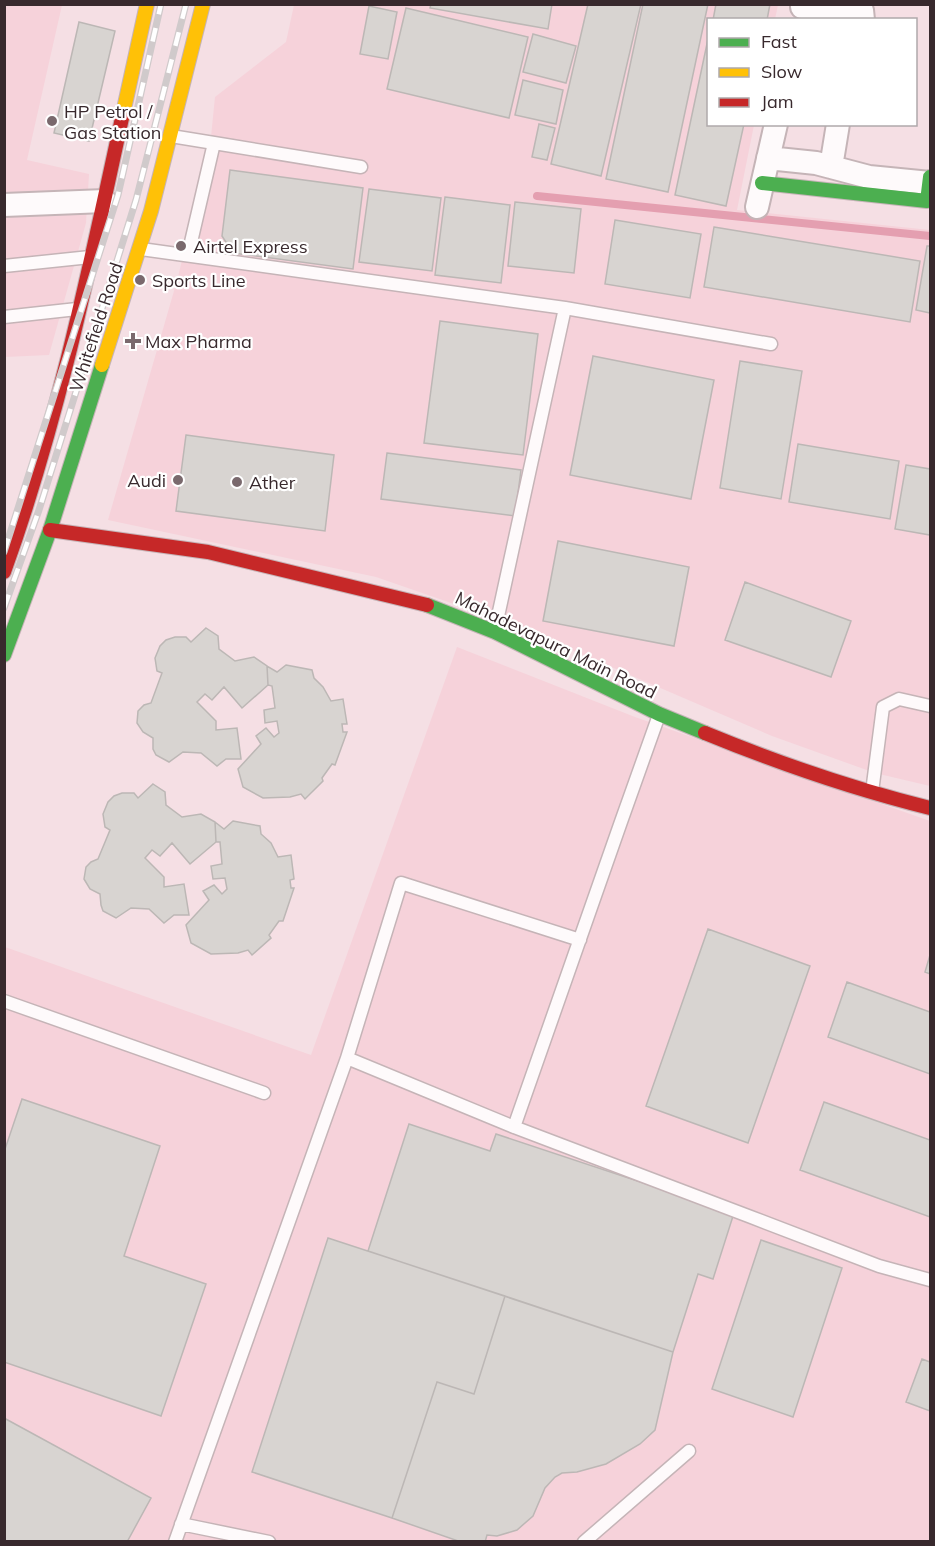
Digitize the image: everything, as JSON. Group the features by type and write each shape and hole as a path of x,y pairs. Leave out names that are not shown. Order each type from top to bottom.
{"main road":[{"name":"Whitefield Road","path":"4,572 23,522 48,436 105,201 147,4"},
{"name":"Whitefield Road","path":"4,655 50,530 151,211 204,5"},
{"path":"762,183 927,201 930,180"},
{"name":"Mahadevapura Main Road","path":"50,530 208,552 437,608 495,632 659,714 741,748 872,793 930,808"}],"street":[{"path":"802,10 830,13 862,10 863,18"},
{"path":"757,207 776,126"},
{"path":"831,167 838,126"},
{"path":"768,158 816,163 869,177 930,180"},
{"path":"4,205 105,201"}],"lane":[{"path":"170,135 361,167"},
{"path":"188,255 214,143"},
{"path":"139,249 565,308 771,344"},
{"path":"4,266 91,257"},
{"path":"495,632 565,308"},
{"path":"4,317 78,309"},
{"path":"872,793 883,707 899,699 930,706"},
{"path":"514,1127 605,862 659,714"},
{"path":"175,1542 347,1058 401,883 580,940"},
{"path":"4,1001 264,1093"},
{"path":"347,1058 514,1127 879,1266 930,1280"},
{"path":"584,1542 689,1451"},
{"path":"181,1524 269,1542"}],"shaded area":[{"path":"4,5 62,5 27,160 89,174 86,223 49,355 5,357"},
{"path":"294,5 778,5 775,18 707,18 707,126 754,126 737,210 930,230 930,786 875,773 772,736 509,623 376,577 108,520 178,277 211,137 215,97 286,42"},
{"path":"457,647 635,717 930,821 930,1541 5,1542 5,947 311,1055"}],"building":[{"path":"431,4 552,4 548,29 430,8"},
{"path":"588,4 641,4 601,176 551,164"},
{"path":"643,4 708,4 668,192 606,179"},
{"path":"716,4 770,4 767,18 713,18"},
{"path":"369,6 397,12 388,59 360,54"},
{"path":"406,8 528,37 509,118 387,89"},
{"path":"79,22 115,31 89,141 54,133"},
{"path":"533,34 576,46 566,83 523,72"},
{"path":"707,44 707,126 744,126 726,206 675,195"},
{"path":"523,80 563,90 556,124 515,115"},
{"path":"539,124 555,128 547,160 532,157"},
{"path":"230,170 363,188 353,269 233,253 222,236"},
{"path":"369,189 441,198 432,271 359,262"},
{"path":"445,197 510,205 501,283 435,275"},
{"path":"515,202 581,209 574,273 508,266"},
{"path":"615,220 701,234 690,298 605,284"},
{"path":"714,227 920,261 910,322 704,287"},
{"path":"927,246 930,246 930,313 916,310"},
{"path":"440,321 538,334 523,455 424,443"},
{"path":"593,356 714,380 691,499 570,475"},
{"path":"740,361 802,371 781,499 720,488"},
{"path":"186,435 334,455 325,531 176,511"},
{"path":"798,444 899,461 890,519 789,502"},
{"path":"387,453 521,470 515,516 381,499"},
{"path":"906,465 930,469 930,535 895,529"},
{"path":"558,541 689,567 674,646 543,621"},
{"path":"745,582 851,621 831,677 725,640"},
{"path":"206,628 218,636 219,649 235,661 254,657 267,666 268,685 242,708 224,687 212,700 205,694 197,702 216,721 216,730 237,728 241,759 226,759 217,766 201,753 183,752 169,762 156,755 153,749 153,738 143,732 137,723 138,711 144,705 151,703 162,673 157,671 155,658 160,646 166,640 175,637 186,637 191,642"},
{"path":"286,665 312,670 314,678 323,687 331,701 343,699 347,724 342,724 343,732 347,732 335,765 332,764 322,778 323,781 305,799 301,794 290,797 263,798 243,787 238,769 261,744 256,736 266,728 274,737 279,733 277,721 265,723 264,710 275,708 272,686 268,685 267,666 277,672"},
{"path":"153,784 165,792 166,805 182,817 201,814 215,822 216,842 190,864 172,843 160,856 152,850 145,858 164,877 164,887 184,884 189,915 174,915 164,923 149,909 131,908 116,918 103,911 100,894 90,889 84,879 86,867 98,859 110,830 105,827 103,814 108,802 114,796 122,793 134,793 138,798"},
{"path":"233,821 260,826 261,834 271,843 278,857 291,855 294,879 290,880 291,888 294,888 283,921 279,921 269,935 271,938 252,955 248,950 238,953 211,954 191,943 186,925 209,900 203,891 214,885 222,894 227,889 225,878 213,879 211,866 222,864 220,842 216,842 215,822 224,829"},
{"path":"708,929 810,966 748,1143 646,1106"},
{"path":"930,955 930,974 925,972"},
{"path":"847,982 930,1012 930,1074 828,1037"},
{"path":"22,1099 160,1146 124,1256 206,1284 161,1416 4,1362 4,1152"},
{"path":"824,1102 930,1140 930,1217 800,1170"},
{"path":"409,1124 490,1151 496,1134 734,1213 713,1279 698,1274 673,1352 368,1251"},
{"path":"328,1238 505,1296 474,1394 437,1382 392,1518 252,1472"},
{"path":"761,1240 842,1268 793,1417 712,1389"},
{"path":"505,1296 673,1352 655,1430 640,1444 606,1464 577,1472 562,1473 555,1477 545,1488 533,1516 517,1530 497,1536 487,1535 485,1542 461,1542 392,1518 437,1382 474,1394"},
{"path":"922,1359 930,1362 930,1411 906,1402"},
{"path":"4,1418 151,1498 127,1542 4,1542"}],"waterway":[{"path":"537,196 930,236"}],"railway":[{"path":"4,552 118,195 161,4"},
{"path":"4,608 39,510 136,200 186,4"}],"traffic: fast":[{"path":"762,183 927,201 930,177"},
{"path":"4,655 50,530 102,365"},
{"path":"427,605 495,632 659,714 705,733"}],"traffic: slow":[{"path":"122,118 147,4"},
{"path":"102,365 151,211 203,4"}],"traffic: jam":[{"path":"4,572 23,517 56,404 122,118"},
{"path":"50,530 208,552 427,605"},
{"path":"705,733 816,775 930,808"}],"place":[{"name":"HP Petrol / Gas Station","path":"52,121"},
{"name":"Airtel Express","path":"181,246"},
{"name":"Sports Line","path":"140,280"},
{"name":"Max Pharma","path":"133,341"},
{"name":"Audi","path":"178,480"},
{"name":"Ather","path":"237,482"}]}
